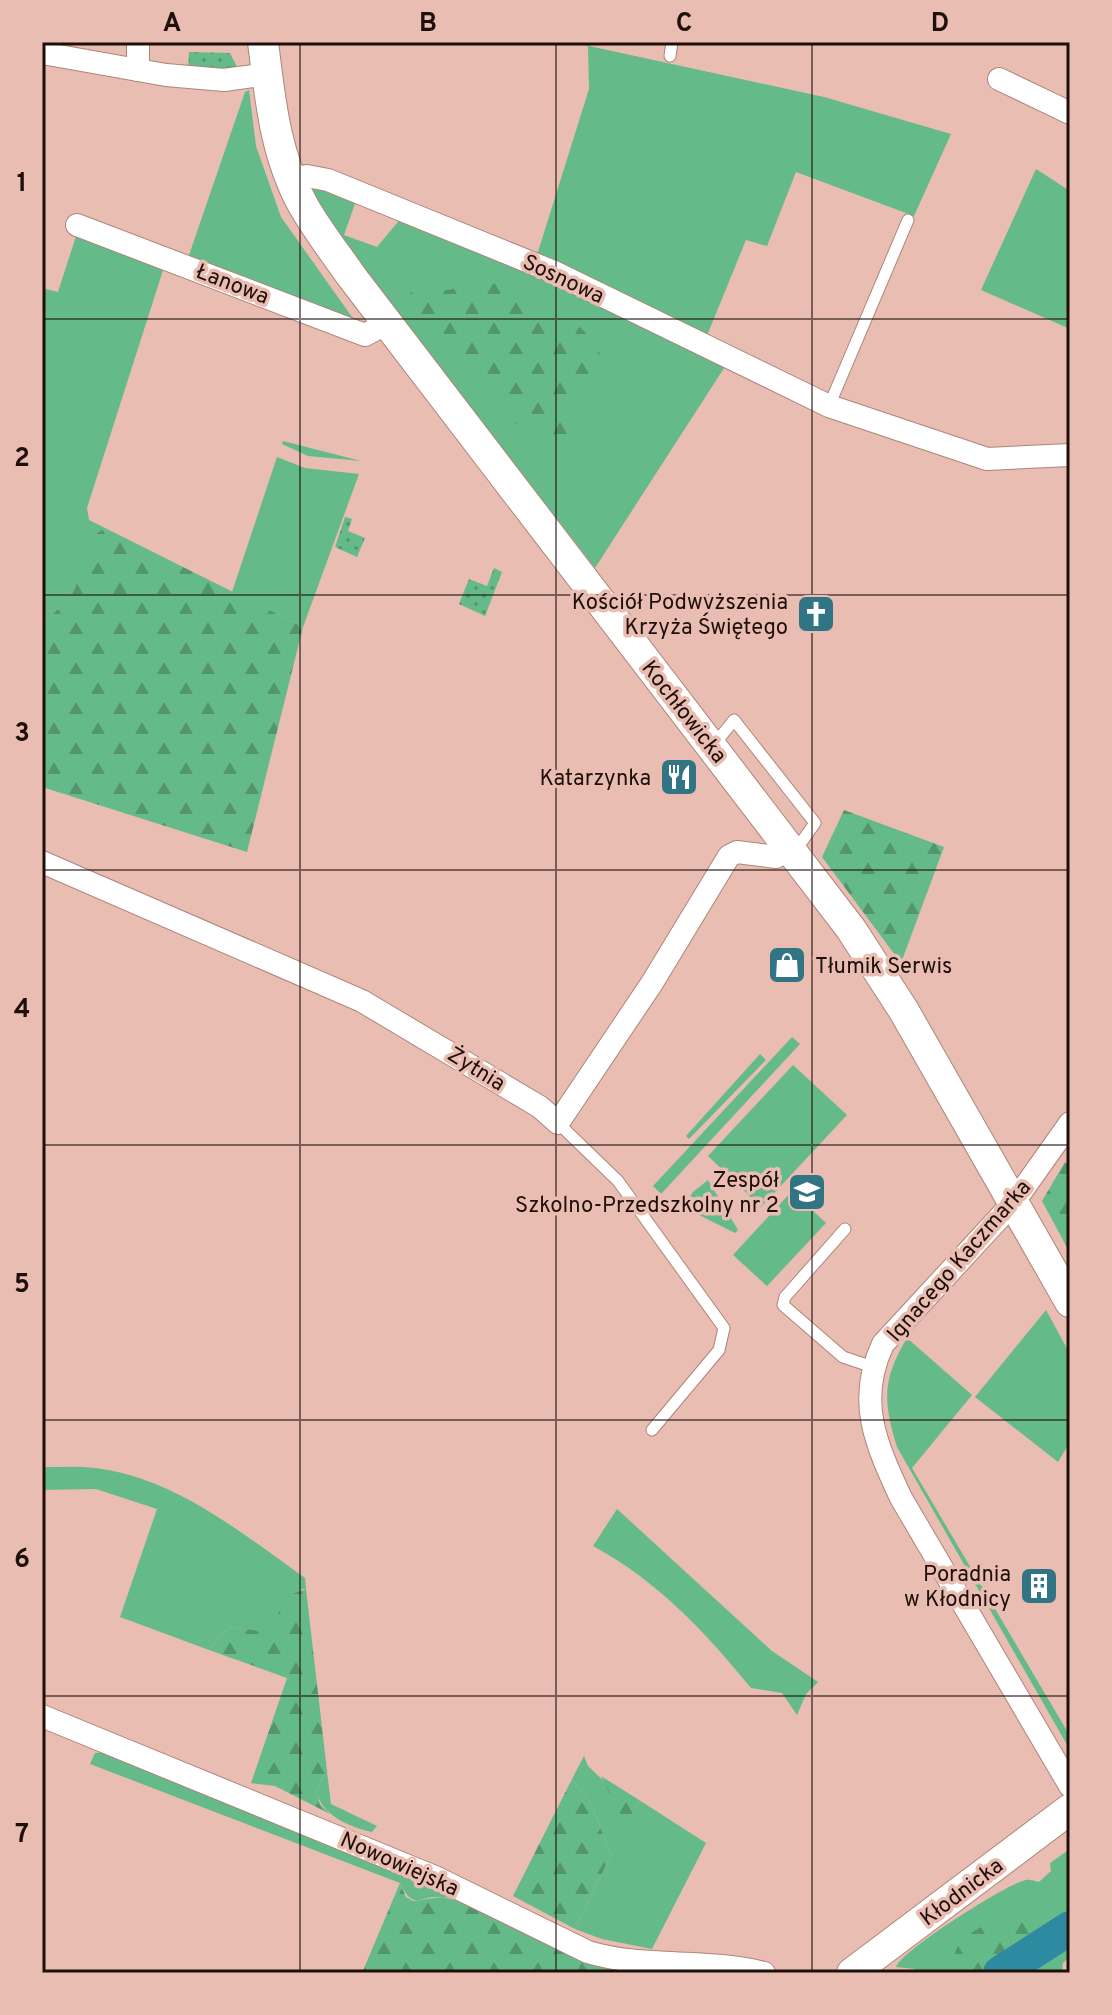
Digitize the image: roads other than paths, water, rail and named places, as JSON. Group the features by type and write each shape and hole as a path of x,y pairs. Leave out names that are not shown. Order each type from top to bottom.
{"street":[{"path":"138,42 138,70"},
{"name":"Kochłowicka","path":"263,42 275,130 303,206 387,323 792,849 904,1011 1070,1302"},
{"path":"42,53 138,70 224,80 267,74"},
{"path":"999,79 1070,113"},
{"name":"Sosnowa","path":"291,180 307,176 328,180 554,272 829,406 987,459 1070,455"},
{"name":"Łanowa","path":"77,225 89,227 365,335 387,323"},
{"path":"558,1123 652,983 729,856 737,852 776,857 792,849"},
{"name":"Żytnia","path":"42,862 362,1001 540,1107 558,1123"},
{"name":"Ignacego Kaczmarka","path":"1070,1123 1014,1202 908,1313 883,1344 873,1367 868,1395 870,1415 901,1498 1070,1786"},
{"name":"Nowowiejska","path":"42,1716 435,1877 588,1952 612,1957 734,1965 764,1973"},
{"name":"Kłodnicka","path":"852,1973 1070,1809"}],"lane":[{"path":"670,56 672,42"},
{"path":"829,406 908,220"},
{"path":"558,1123 618,1181 724,1328 719,1350 652,1430"},
{"path":"845,1229 785,1297 783,1305 843,1357 873,1367"}],"waterway":[{"path":"1000,1973 1070,1928"}],"place":[{"name":"Kościół Podwyższenia Krzyża Świętego","path":"816,614"},
{"name":"Katarzynka","path":"679,777"},
{"name":"Tłumik Serwis","path":"787,965"},
{"name":"Zespół Szkolno-Przedszkolny nr 2","path":"807,1192"},
{"name":"Poradnia w Kłodnicy","path":"1039,1586"}]}
